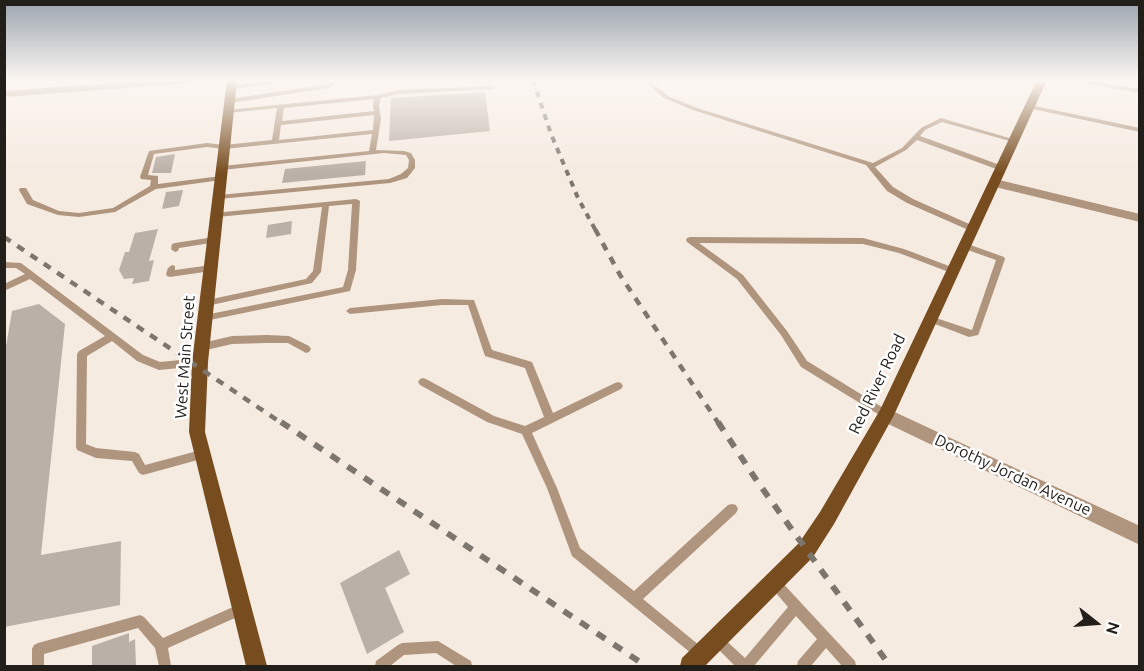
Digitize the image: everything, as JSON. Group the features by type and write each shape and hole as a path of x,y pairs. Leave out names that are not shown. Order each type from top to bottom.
{"main road":[{"name":"West Main Street","path":"228,111 201,355 197,432 201,455 257,666"},
{"name":"Red River Road","path":"696,660 806,550 886,415 1028,111"}],"street":[{"path":"995,183 1140,218"},
{"name":"Dorothy Jordan Avenue","path":"886,415 1140,536"}],"lane":[{"path":"275,141 280,111"},
{"path":"702,111 874,165 904,149 923,129 941,120 1013,140"},
{"path":"1051,111 1140,130"},
{"path":"278,123 376,113 372,152"},
{"path":"154,187 155,178 144,177 151,152 207,145 224,147 375,132"},
{"path":"916,136 1001,168"},
{"path":"23,190 30,202 58,213 79,215 115,210 154,187 221,173 372,152 409,154 411,168 404,176 390,181 219,197"},
{"path":"868,163 890,189 910,201 973,229"},
{"path":"206,311 347,289 352,270 356,201 217,215"},
{"path":"206,311 309,281 317,272 326,204"},
{"path":"175,249 176,246 214,240"},
{"path":"886,415 804,364 784,333 740,277 690,240 863,241 901,251 954,271"},
{"path":"930,319 969,334 975,333 1001,259 965,246"},
{"path":"4,265 18,265 140,358 159,366 201,355 232,340 289,340 306,349"},
{"path":"172,268 170,274 211,268"},
{"path":"4,288 31,275"},
{"path":"350,310 442,302 471,302 488,352 529,365 550,419"},
{"path":"112,337 82,354 81,447 96,453 135,457 143,470 201,455"},
{"path":"423,381 491,419 526,431 618,386"},
{"path":"526,431 552,488 576,552 634,599 696,660"},
{"path":"634,599 732,509"},
{"path":"774,582 850,666"},
{"path":"716,639 745,666 796,607"},
{"path":"161,645 242,609"},
{"path":"38,666 38,649 140,621 161,645 165,666"},
{"path":"803,666 825,639"},
{"path":"381,666 402,649 438,647 466,666"}],"building":[{"path":"390,111 487,111 490,131 389,141"},
{"path":"175,154 171,173 152,173 156,157"},
{"path":"366,161 365,175 282,183 285,169"},
{"path":"183,190 179,206 162,209 166,192"},
{"path":"292,221 291,234 266,238 268,225"},
{"path":"158,229 149,261 154,260 149,281 132,284 134,278 124,279 119,270 125,252 129,252 135,233"},
{"path":"39,304 65,324 41,555 121,541 120,605 4,627 4,358 12,311"},
{"path":"399,550 410,574 385,588 404,632 367,654 340,583"},
{"path":"129,633 129,642 135,639 136,666 92,666 92,646"}],"railway":[{"path":"543,111 578,198 596,231"},
{"path":"595,229 620,275 719,424"},
{"path":"4,237 283,424"},
{"path":"281,422 646,666"},
{"path":"718,422 757,481 890,666"}]}
